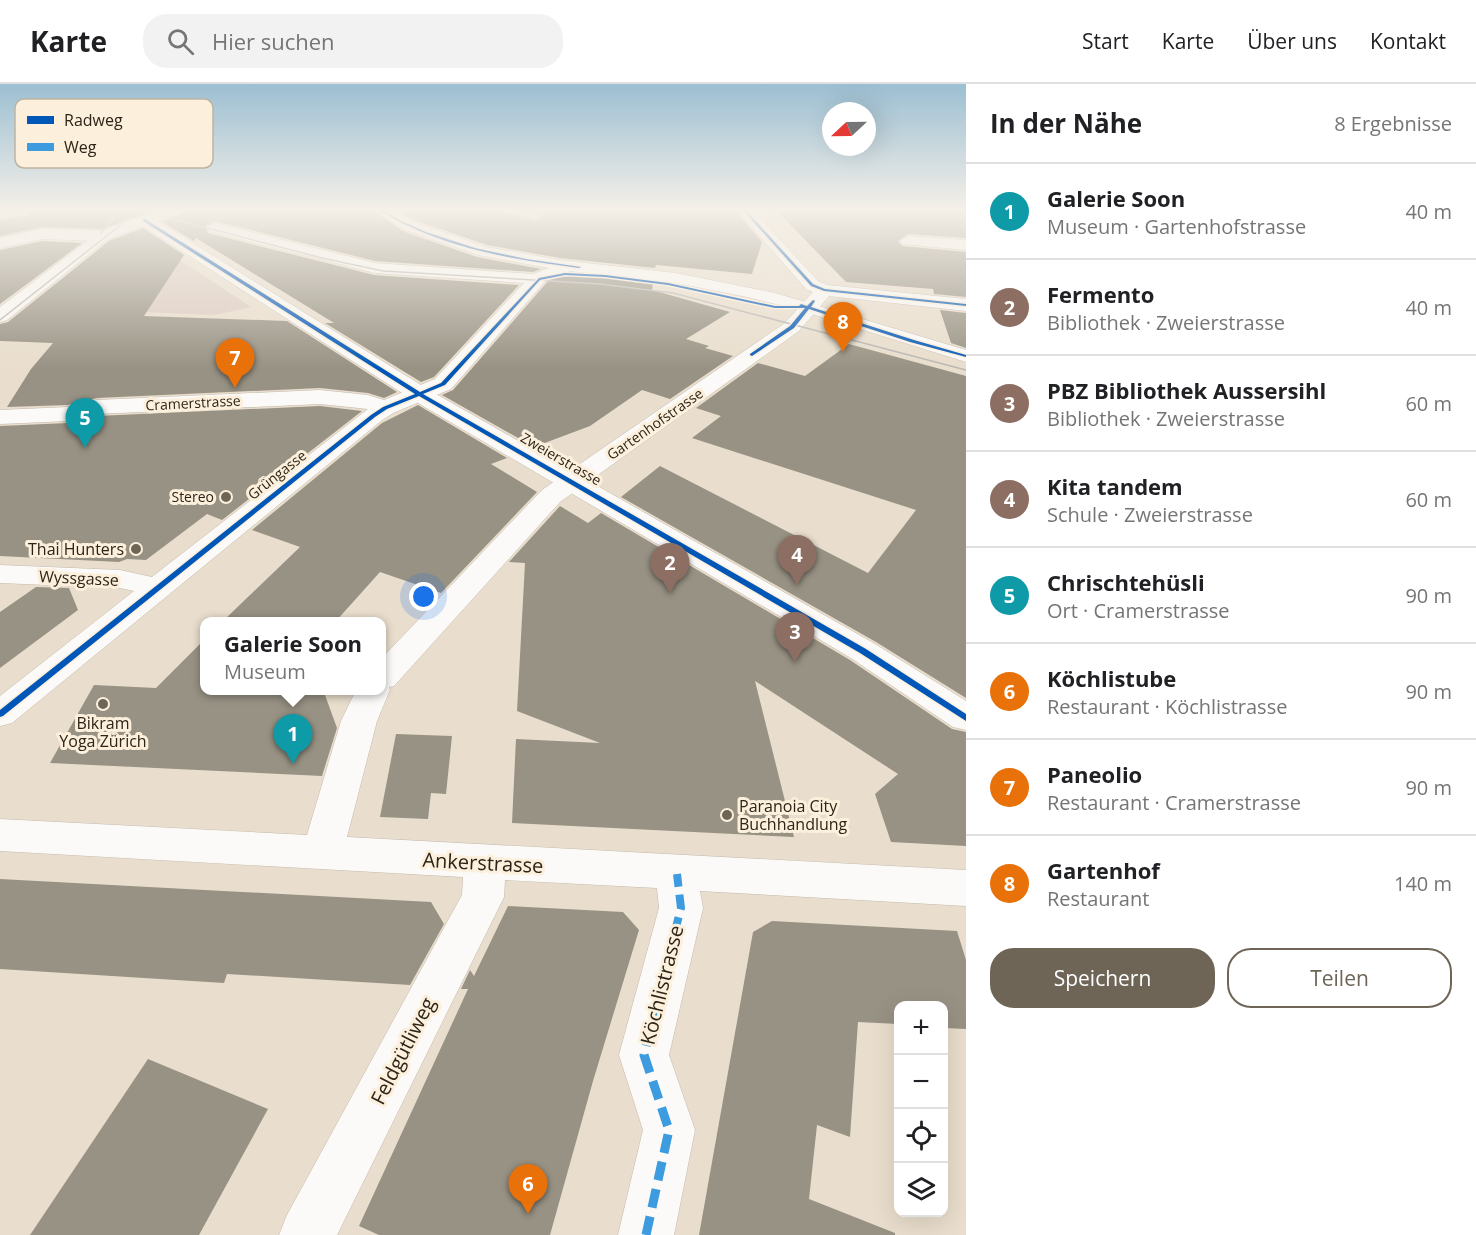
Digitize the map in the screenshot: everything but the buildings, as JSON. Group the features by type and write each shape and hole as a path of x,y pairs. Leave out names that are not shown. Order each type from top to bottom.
{"street":[{"path":"0,316 70,262"},
{"name":"Zweierstrasse","path":"210,262 421,395 863,651 966,718"},
{"path":"350,262 375,268 450,275 539,279"},
{"path":"545,262 679,279 809,307 966,356"},
{"path":"791,262 812,285 824,290 966,305"},
{"name":"Grüngasse","path":"0,714 158,586 385,408 443,384 542,274 568,266"},
{"name":"Gartenhofstrasse","path":"386,673 551,496 792,327 824,290"},
{"name":"Cramerstrasse","path":"0,417 68,414 97,407 320,397 368,402 385,408"},
{"name":"Wyssgasse","path":"0,574 120,579 158,586"},
{"path":"322,854 359,721 371,695"},
{"name":"Ankerstrasse","path":"0,835 677,874 966,888"},
{"name":"Feldgütliweg","path":"307,1235 483,897 485,863"},
{"name":"Köchlistrasse","path":"646,1235 669,1130 644,1055 681,908 677,874"}],"shaded area":[{"path":"122,262 182,262 251,307 215,315 44,308"}],"tram line":[{"path":"0,320 74,262"},
{"path":"339,262 383,271 600,284 673,293 966,370"}],"marked path":[{"path":"646,1235 669,1130 644,1055 681,908 677,874"}],"cycle path":[{"path":"210,262 421,395 863,651 966,718"},
{"path":"539,262 579,267"},
{"path":"791,262 812,285 824,290 966,305"},
{"path":"0,714 373,416 385,408 443,384 539,279 565,274 605,276 668,284 775,307 809,307"},
{"path":"752,355 792,327 813,301"},
{"path":"801,305 966,356"}],"place":[{"name":"Gartenhof","path":"843,352"},
{"name":"Paneolio","path":"235,388"},
{"name":"Chrischtehüsli","path":"85,448"},
{"name":"Stereo","path":"226,497"},
{"name":"Thai Hunters","path":"136,549"},
{"name":"Kita tandem","path":"797,585"},
{"name":"Fermento","path":"670,593"},
{"name":"PBZ Bibliothek Aussersihl","path":"795,662"},
{"name":"Bikram Yoga Zürich","path":"103,704"},
{"name":"Galerie Soon","path":"293,764"},
{"name":"Paranoia City Buchhandlung","path":"727,815"},
{"name":"Köchlistube","path":"528,1214"}]}
